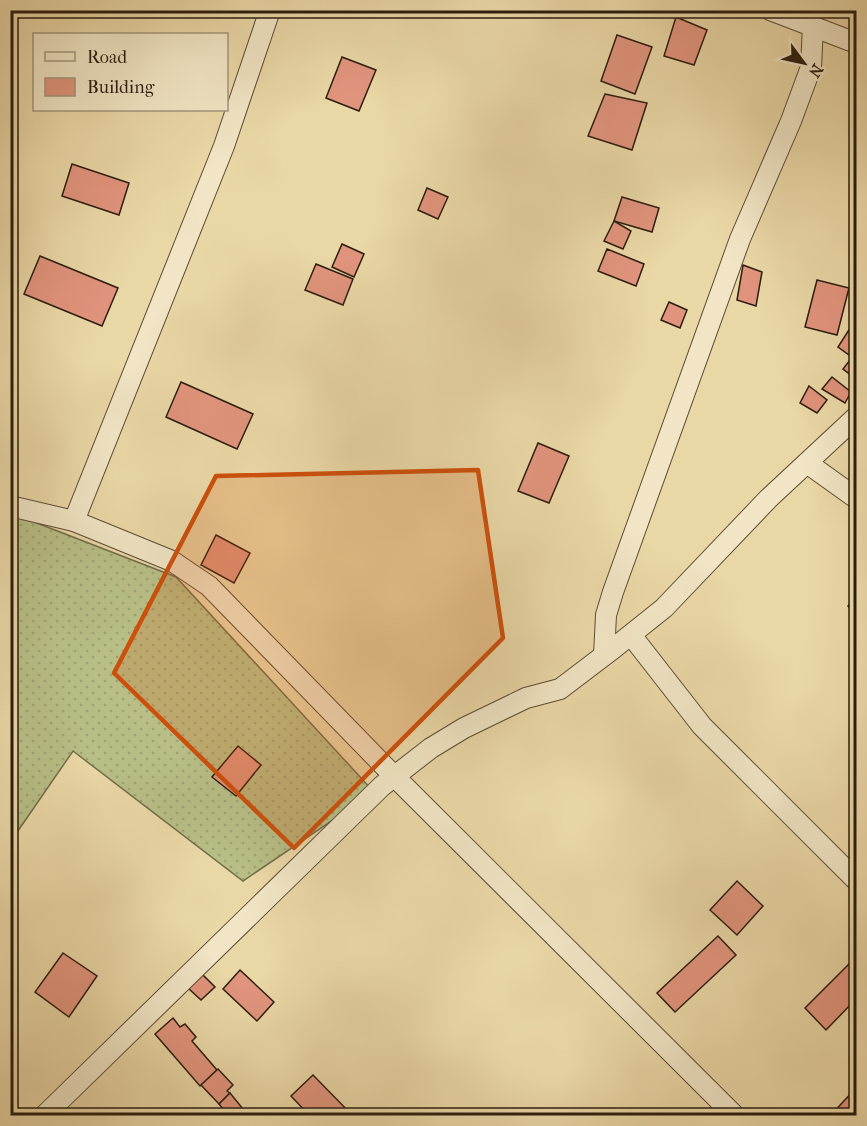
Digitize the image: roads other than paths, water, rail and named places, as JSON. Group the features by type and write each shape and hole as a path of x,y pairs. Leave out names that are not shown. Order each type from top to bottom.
{"street":[{"path":"74,521 224,146 270,10"},
{"path":"770,10 856,43"},
{"path":"604,655 606,615 613,592 740,239 791,121 811,67 813,26"},
{"path":"44,1116 394,776 464,728 525,698 560,688 631,635 664,608 768,499 856,417"},
{"path":"807,463 856,498"},
{"path":"10,506 74,521 172,561 209,586 394,776 735,1116"},
{"path":"631,635 702,726 856,880"}]}
